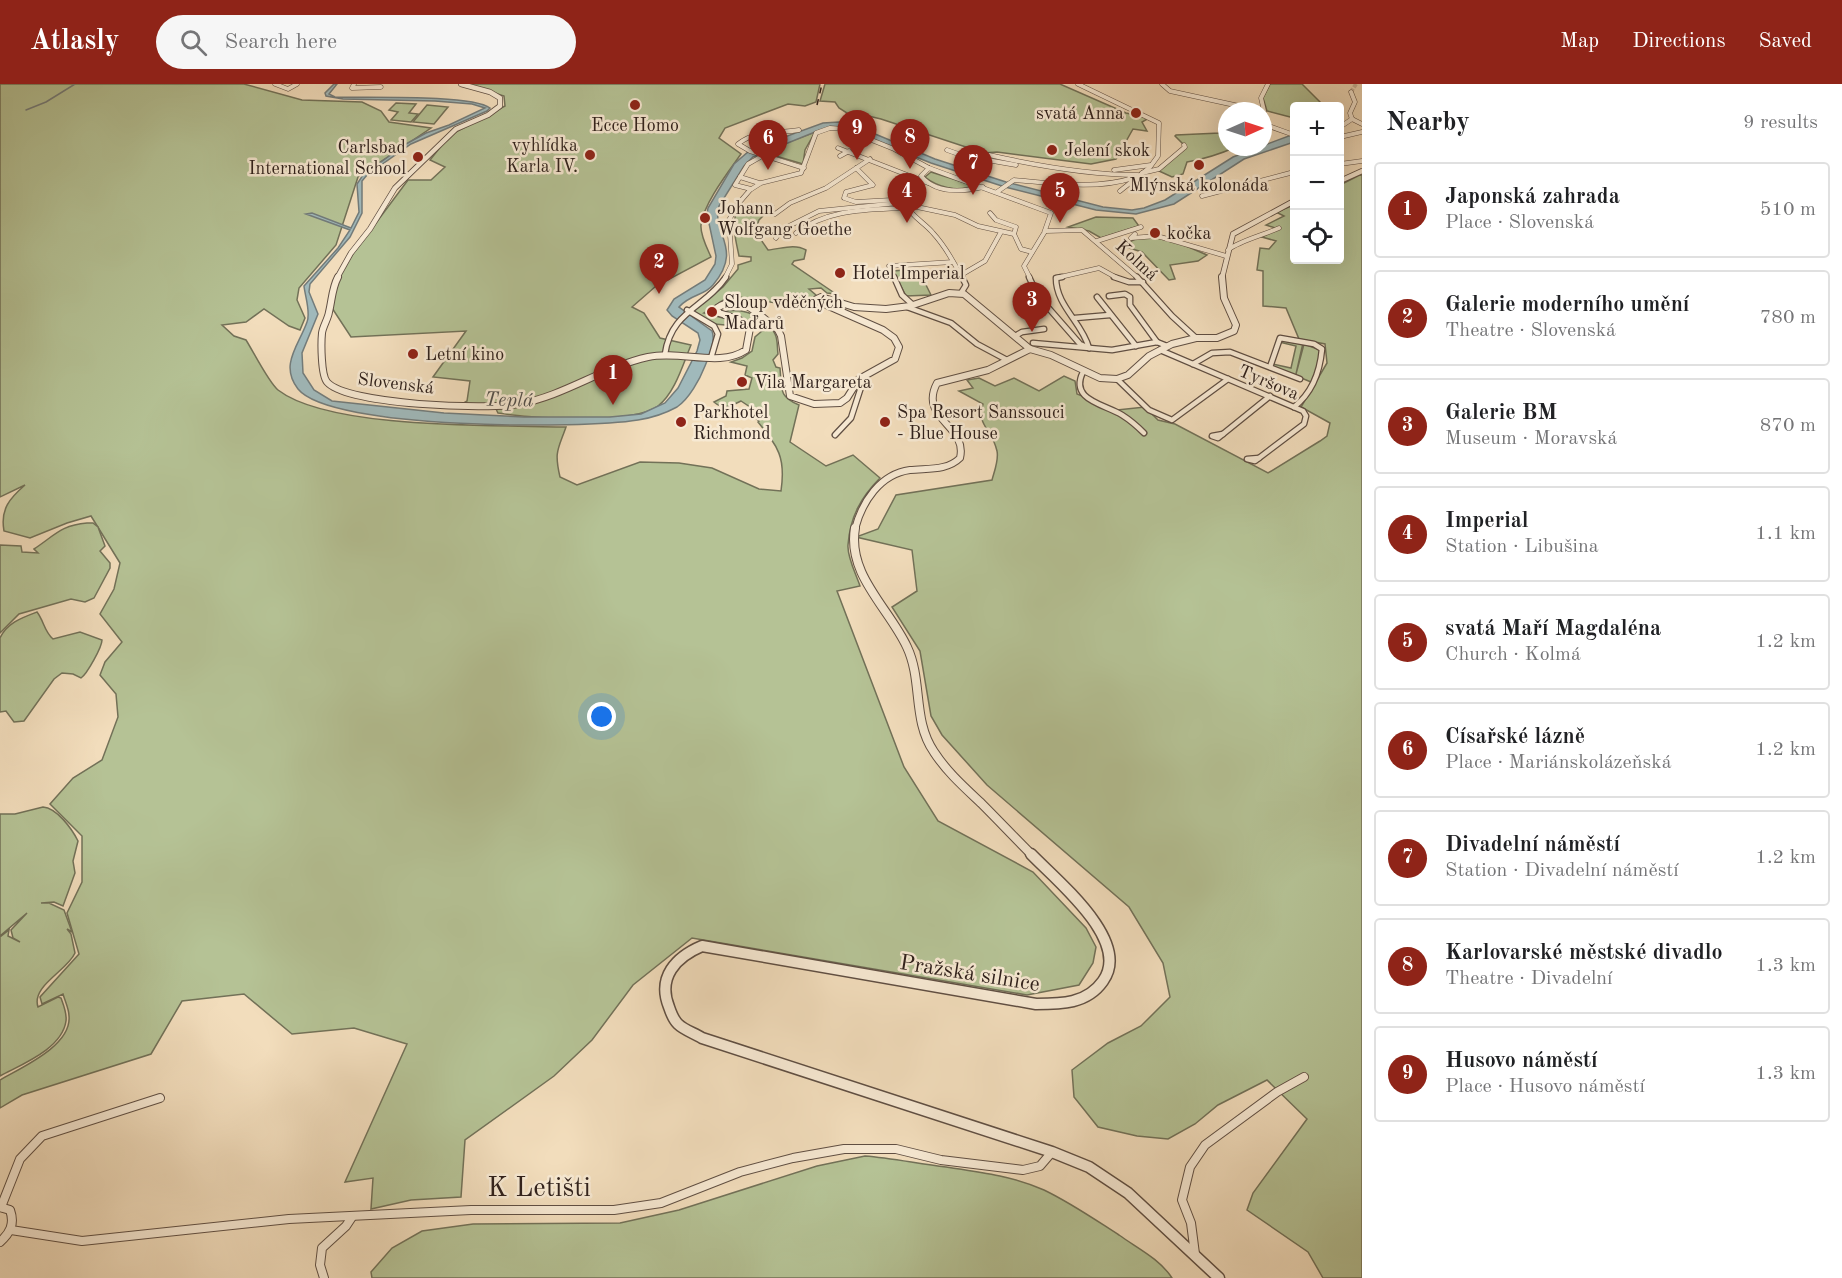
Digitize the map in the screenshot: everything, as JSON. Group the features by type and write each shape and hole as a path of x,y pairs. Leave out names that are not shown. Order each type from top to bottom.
{"street":[{"path":"275,84 288,89 297,84"},
{"path":"354,84 352,88 381,87"},
{"name":"Slovenská","path":"461,84 494,93 500,98 500,106 494,112 445,137 407,175 389,195 375,222 342,266 334,284 332,306 321,335 321,372 326,382 338,389 368,397 465,406 507,407 547,396 599,374 665,354"},
{"path":"1078,84 1159,123 1158,156 1151,165 1120,191"},
{"path":"1162,84 1170,92 1218,102"},
{"path":"1262,102 1261,98 1268,84"},
{"path":"1351,92 1355,102 1350,113 1353,119 1362,123"},
{"path":"1344,125 1353,119"},
{"path":"1140,174 1121,182 1107,183 1057,185 1010,182 996,191 928,167 844,129 833,127 816,133 801,172 789,178 760,183 751,189 729,221 728,235 732,260 730,269 717,285 686,311 678,321 666,342 665,354 735,357 748,347 750,330 738,319 717,311 721,304 739,301 780,333 789,394 794,399 840,403 846,400 853,383 894,359 900,351 899,344 888,333 846,313 820,304 816,298 827,296 844,305 861,308 910,306 947,293 961,293 1031,346 1083,372 1100,378 1117,379 1128,375 1167,346 1196,338 1228,335 1236,328 1224,298 1222,278 1233,234 1242,227 1290,203"},
{"path":"1272,127 1290,133"},
{"path":"800,130 763,131 738,144 745,149 784,159 804,168"},
{"path":"1344,136 1362,132"},
{"path":"946,150 964,156 1024,166 1117,175 1146,174 1159,169 1185,147 1184,145"},
{"path":"838,148 870,159 896,172 956,192 983,187"},
{"path":"840,156 849,151"},
{"path":"751,189 735,185 748,164 762,154"},
{"path":"989,155 1048,167"},
{"path":"775,214 786,205 826,188 870,159"},
{"path":"1344,163 1362,161"},
{"path":"1114,170 1151,165"},
{"path":"928,167 921,176 928,183"},
{"path":"928,167 992,186 1001,196 1051,213 1046,231 1040,236 1024,266 1038,296 1080,344 1089,348"},
{"path":"856,168 873,185 846,192 843,196 856,202 902,201 907,210 927,225 953,262 966,285 961,293"},
{"path":"1344,179 1362,171"},
{"path":"1202,196 1290,173"},
{"path":"740,177 760,183"},
{"path":"776,238 781,230 791,224 826,209 898,203 955,215 978,226 1014,234"},
{"path":"796,232 804,225 832,214 903,208 906,205"},
{"path":"826,209 832,214"},
{"path":"990,213 996,220 1016,227 1014,237 1021,249 1032,252"},
{"path":"1097,240 1141,227"},
{"path":"1135,234 1131,238 1141,235 1159,235 1211,255 1227,253 1236,243 1252,240 1279,228"},
{"name":"Kolmá","path":"1046,231 1082,230 1097,240 1143,282 1172,316 1196,338"},
{"path":"961,275 985,261 1001,231"},
{"path":"953,262 888,267 910,306 951,323 990,351 1007,360"},
{"path":"1089,348 1075,318 1063,304 1056,286 1056,278 1099,268 1116,280 1131,283 1143,282"},
{"path":"1109,296 1125,294 1130,297 1130,305 1157,342 1167,346"},
{"path":"1097,297 1136,346"},
{"path":"686,311 714,326 718,334 710,357"},
{"path":"1075,318 1110,315"},
{"path":"1015,336 1022,332 1044,329"},
{"path":"1270,367 1280,338 1314,344 1322,349 1318,370 1303,400 1294,407"},
{"path":"1031,346 1080,345 1112,350 1157,342"},
{"name":"Pražská silnice","path":"1031,346 1007,360 972,375 940,382 934,387 934,409 960,438 962,448 960,457 956,462 946,466 898,473 888,478 867,496 852,539 853,552 869,586 908,649 913,668 918,720 925,740 957,780 1042,864 1099,926 1109,946 1112,967 1102,983 1082,999 1059,1004 1036,1005 702,946 686,952 674,963 663,981 665,1001 676,1022 702,1038 1052,1152 1089,1167 1128,1193 1219,1278"},
{"name":"Tyršova","path":"1160,350 1303,411 1307,420 1259,458"},
{"path":"1193,364 1212,353 1227,351 1300,379"},
{"path":"1083,372 1079,380 1082,392 1090,400 1131,420 1144,433"},
{"path":"835,435 851,418 863,381 862,377"},
{"path":"1117,379 1151,412 1158,417 1172,420 1228,379"},
{"path":"1223,434 1270,396"},
{"path":"1195,1254 1191,1223 1182,1200 1190,1167 1205,1145 1277,1092 1304,1077"},
{"path":"0,1242 11,1230 14,1218 10,1210 0,1207 20,1157 42,1136 160,1098"},
{"name":"K Letišti","path":"11,1230 82,1241 289,1219 471,1210 614,1210 661,1203 740,1172 793,1158 844,1149 896,1149 953,1162 1023,1170 1041,1166 1052,1152"},
{"path":"324,1278 318,1256 322,1246 347,1226 352,1217"}],"green space":[{"path":"0,84 244,84 302,100 362,102 381,111 389,122 431,128 358,177 336,245 299,288 297,300 305,318 300,330 289,326 264,309 246,322 222,325 234,336 246,340 278,390 303,403 374,419 416,423 566,427 558,451 558,468 560,477 577,485 640,462 679,463 712,468 759,489 781,491 782,469 779,453 759,421 748,412 753,409 741,401 724,407 714,402 726,396 727,391 749,389 752,378 745,375 747,366 731,362 752,351 755,337 762,331 724,312 746,312 766,323 777,339 778,354 773,360 776,367 780,368 782,391 787,398 799,405 790,442 826,466 853,455 880,478 858,508 849,535 849,555 860,586 837,591 904,767 938,821 1033,872 1086,928 1096,947 1093,963 1079,985 1027,995 692,938 633,985 592,1040 554,1076 465,1140 461,1197 411,1200 371,1209 373,1178 345,1182 407,1044 354,1028 292,1034 244,994 182,1001 151,1054 22,1095 0,1108 0,1080 43,1055 54,1046 68,1027 69,1013 63,994 42,1004 40,997 79,954 67,913 82,882 82,836 50,804 73,778 102,760 118,717 116,694 100,675 105,662 122,642 100,614 114,589 120,563 91,516 30,538 4,531 3,516 7,505 25,485 0,497"},
{"path":"467,84 820,84 816,102 805,106 788,104 725,128 719,138 741,154 717,188 703,217 702,233 711,257 656,286 632,307 644,313 660,338 691,345 674,386 658,406 627,416 556,418 498,413 494,405 462,404 467,401 470,381 433,377 466,331 351,337 332,308 335,278 408,180 431,180 445,167 430,160 450,135 505,106 504,96"},
{"path":"825,84 1060,84 1126,113 1149,118 1142,122 1147,131 1133,129 1116,159 1091,164 997,152 984,153 881,119 860,114 850,115 839,108 835,102 820,101"},
{"path":"1270,84 1302,84 1320,102 1290,102 1290,117 1272,112 1272,102 1264,102 1263,98"},
{"path":"396,103 416,104 409,113 418,114 411,122 391,120 398,112 389,110"},
{"path":"427,105 448,107 434,124 413,122"},
{"path":"815,132 805,150 803,164 762,152"},
{"path":"1218,133 1218,154 1187,162 1183,174 1172,177 1159,171 1186,147 1176,135"},
{"path":"931,172 972,185 961,189 942,186 925,177"},
{"path":"1362,174 1362,1278 1323,1278 1308,1252 1247,1210 1253,1193 1307,1119 1267,1080 1218,1105 1195,1124 1168,1139 1137,1136 1098,1127 1074,1097 1072,1070 1108,1043 1141,1026 1170,997 1163,963 1129,907 987,785 942,735 931,716 920,651 892,607 917,591 912,550 856,537 878,529 896,495 992,480 997,462 995,443 983,422 981,411 983,404 959,391 973,388 967,380 979,378 995,386 1014,378 1039,391 1064,376 1075,381 1077,394 1117,410 1145,407 1158,420 1175,424 1268,473 1327,436 1330,423 1301,407 1327,363 1325,344 1299,339 1286,308 1263,306 1263,271 1257,270 1260,248 1269,249 1276,241 1262,237 1278,229 1266,225 1284,216 1276,212 1290,207 1290,264 1344,264 1344,183"},
{"path":"765,204 773,206 759,220 755,231 768,250 792,247 806,250 804,259 794,261 792,264 836,294 827,293 821,288 809,289 816,295 811,300 814,305 812,309 769,302 752,303 744,298 731,296 704,313 738,322 737,326 714,324 692,312 723,287 738,269 738,265 751,261 751,257 739,256 734,229 736,213 743,214 747,210 761,209"},
{"path":"1096,217 1133,218 1139,226 1101,238 1089,231 1068,227"},
{"path":"1141,236 1163,236 1207,255 1198,261 1170,265 1175,279 1169,280 1142,252 1123,246"},
{"path":"918,269 931,295 906,296 893,271"},
{"path":"1280,340 1303,343 1296,374 1304,344 1320,350 1317,369 1311,382 1272,366 1273,364 1291,368 1296,346 1279,342"},
{"path":"93,523 98,527 105,546 100,551 110,563 110,568 94,598 85,602 71,599 19,614 0,633 0,545 21,546 22,552 38,553 34,549 58,532 71,526"},
{"path":"37,612 53,639 80,632 102,640 84,676 81,678 73,674 62,673 54,679 24,721 14,722 6,711 0,712 0,638 11,625"},
{"path":"43,807 59,815 78,841 73,861 75,873 63,906 54,902 41,903 49,903 64,910 72,932 67,929 71,934 75,953 40,992 37,999 38,1007 58,997 61,998 66,1012 66,1021 63,1031 49,1048 0,1076 0,937 9,930 8,936 20,942 13,938 11,930 27,913 0,936 0,814 15,814"},
{"path":"865,1156 984,1173 1032,1185 1064,1200 1119,1235 1155,1259 1172,1278 372,1278 371,1272 392,1248 422,1231 473,1224 620,1223 679,1210 817,1166"}],"water":[{"path":"337,84 329,94 335,97 440,99 479,104 490,108 411,144 367,175 362,181 362,213 350,237 310,284 309,292 318,314 302,353 303,373 314,390 332,401 444,413 524,417 610,417 641,414 665,403 678,388 697,351 700,340 698,333 672,316 667,310 674,299 705,280 715,264 716,256 707,214 708,208 734,164 748,152 823,123 839,122 856,126 935,159 1006,182 1103,207 1132,210 1165,200 1233,157 1253,156 1244,159 1174,204 1136,214 1096,210 1005,187 931,163 841,127 820,130 753,157 744,166 719,206 719,225 726,251 726,261 722,272 709,289 679,307 712,331 713,344 700,377 690,394 677,407 653,417 609,423 515,425 460,423 357,412 320,402 298,389 290,372 290,363 308,318 304,286 338,248 350,230 306,214 312,213 351,228 359,212 357,184 363,175 406,144 426,133 485,108 472,104 435,101 343,99 326,96 325,93"},
{"path":"1290,136 1290,143 1272,149 1272,142"}],"waterway":[{"path":"26,110 46,102 75,84"}],"tunnel":[{"path":"1351,92 1356,84"}],"railway":[{"path":"817,105 822,84"}],"place":[{"name":"Ecce Homo","path":"635,105"},
{"name":"svatá Anna","path":"1136,113"},
{"name":"Jelení skok","path":"1052,150"},
{"name":"vyhlídka Karla IV.","path":"590,155"},
{"name":"Carlsbad International School","path":"418,157"},
{"name":"Husovo náměstí","path":"857,160"},
{"name":"Mlýnská kolonáda","path":"1199,165"},
{"name":"Karlovarské městské divadlo","path":"910,169"},
{"name":"Císařské lázně","path":"768,170"},
{"name":"Divadelní náměstí","path":"973,195"},
{"name":"Johann Wolfgang Goethe","path":"705,218"},
{"name":"Imperial","path":"907,223"},
{"name":"svatá Maří Magdaléna","path":"1060,223"},
{"name":"kočka","path":"1155,233"},
{"name":"Hotel Imperial","path":"840,273"},
{"name":"Galerie moderního umění","path":"659,294"},
{"name":"Sloup vděčných Maďarů","path":"712,312"},
{"name":"Galerie BM","path":"1032,332"},
{"name":"Letní kino","path":"413,354"},
{"name":"Vila Margareta","path":"742,382"},
{"name":"Japonská zahrada","path":"613,405"},
{"name":"Parkhotel Richmond","path":"681,422"},
{"name":"Spa Resort Sanssouci - Blue House","path":"885,422"}],"water label":[{"name":"Teplá","path":"509,399"}]}
